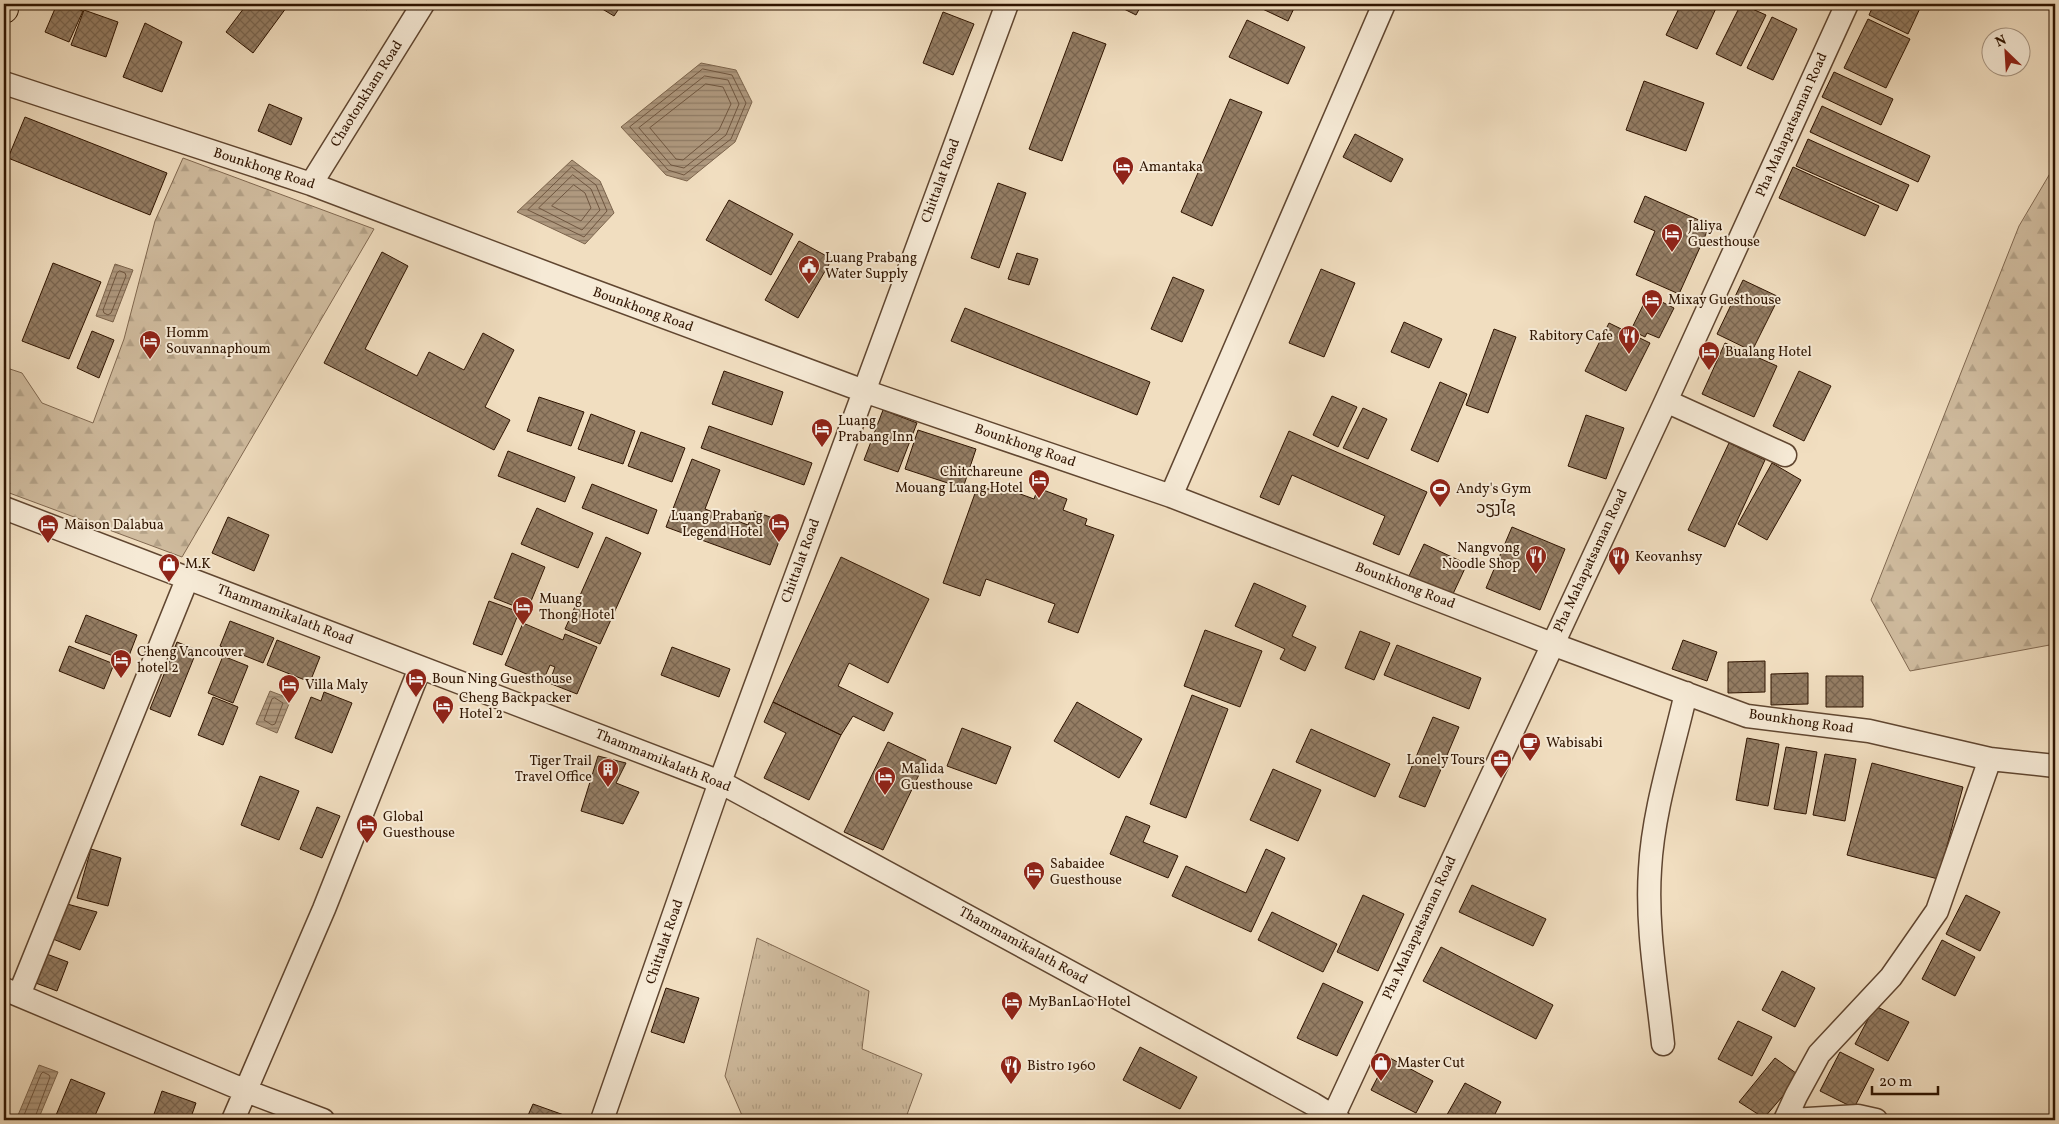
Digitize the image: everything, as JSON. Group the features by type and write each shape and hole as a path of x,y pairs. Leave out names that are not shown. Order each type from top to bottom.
{"main road":[{"path":"4,4 4,9"}],"street":[{"name":"Chaotonkham Road","path":"311,184 423,4"},
{"name":"Chittalat Road","path":"602,1120 720,782 1007,4"},
{"path":"1171,496 1384,4"},
{"name":"Pha Mahapatsaman Road","path":"1336,1118 1552,644 1848,4"},
{"name":"Bounkhong Road","path":"4,83 311,184 864,391 1171,496 1552,644 1747,716 1869,731 1990,758 2055,766"},
{"path":"1666,401 1785,455"},
{"name":"Thammamikalath Road","path":"4,508 720,782 1336,1118"},
{"path":"188,577 11,992 246,1091 323,1120"},
{"path":"233,1120 324,909 420,668"},
{"path":"1663,1044 1649,907 1650,868 1656,821 1686,693"},
{"path":"1785,1120 1819,1054 1891,978 1937,910 1990,758"},
{"path":"1791,1120 1858,1116 1876,1120"}],"green space":[{"name":"Homm Souvannaphoum","path":"183,158 374,229 182,557 4,491 4,367 22,373 42,403 93,423 124,339 155,221"},
{"path":"2055,165 2055,644 1910,671 1871,600 2019,226"},
{"path":"757,938 869,991 862,1049 922,1074 905,1120 744,1120 725,1076"}],"water":[{"path":"701,63 736,70 752,102 735,142 687,181 666,175 621,127"},
{"path":"572,160 600,181 614,213 585,244 517,212"},
{"path":"115,264 133,270 113,322 96,316"},
{"path":"270,691 291,699 277,733 256,724"},
{"path":"39,1065 58,1072 38,1120 16,1120"}],"building":[{"path":"57,4 65,4 83,11 69,42 45,32"},
{"path":"247,4 289,4 253,53 226,32"},
{"path":"359,4 372,4 367,10"},
{"path":"594,4 622,4 614,16"},
{"path":"1114,4 1142,4 1136,15"},
{"path":"1252,4 1296,4 1288,21"},
{"path":"1681,4 1718,4 1697,49 1666,35"},
{"path":"1741,4 1766,15 1741,66 1716,54"},
{"path":"1748,4 1763,4 1760,10"},
{"path":"1874,4 1922,4 1908,34 1869,15"},
{"path":"84,10 118,22 106,57 71,45"},
{"path":"943,12 974,24 953,75 923,63"},
{"path":"1772,17 1797,29 1773,80 1747,68"},
{"path":"1868,19 1910,39 1886,88 1844,68"},
{"path":"1247,20 1305,47 1288,84 1229,57"},
{"path":"145,23 182,42 162,92 123,77"},
{"path":"1073,32 1106,44 1062,161 1029,149"},
{"path":"1834,72 1893,99 1881,125 1822,97"},
{"path":"1644,81 1704,103 1686,151 1626,130"},
{"path":"1230,99 1262,112 1212,226 1181,212"},
{"path":"269,104 302,118 291,145 258,131"},
{"path":"1822,106 1930,156 1918,182 1810,132"},
{"path":"25,117 167,173 150,215 8,158"},
{"path":"1355,134 1403,159 1391,182 1343,157"},
{"path":"1808,139 1909,185 1897,211 1796,166"},
{"path":"1793,167 1879,206 1865,236 1779,198"},
{"path":"998,183 1026,193 999,268 971,258"},
{"name":"Jaliya Guesthouse","path":"1645,196 1710,225 1679,294 1636,275 1655,231 1634,222"},
{"path":"729,200 793,234 771,275 706,240"},
{"path":"799,241 832,259 798,318 765,300"},
{"path":"382,252 408,266 365,349 417,376 429,352 464,370 483,333 514,350 485,407 510,420 494,450 324,363"},
{"path":"1017,253 1038,259 1029,285 1008,279"},
{"path":"53,263 101,282 69,359 22,341"},
{"path":"1321,269 1355,283 1324,357 1289,343"},
{"path":"1173,277 1204,290 1182,342 1151,329"},
{"path":"1743,280 1779,297 1752,351 1717,334"},
{"name":"Mixay Guesthouse","path":"1648,295 1674,308 1659,338 1647,333 1645,337 1631,330"},
{"path":"965,308 1150,382 1137,415 951,341"},
{"path":"1404,322 1442,339 1429,368 1391,352"},
{"path":"1609,323 1650,343 1626,391 1585,371"},
{"path":"1494,329 1516,337 1488,413 1466,405"},
{"path":"92,331 114,340 99,378 77,368"},
{"path":"1725,343 1777,366 1754,417 1702,394"},
{"path":"724,371 783,392 772,425 712,404"},
{"path":"1799,371 1831,386 1804,441 1773,426"},
{"path":"1440,382 1467,394 1438,462 1411,450"},
{"path":"1332,396 1357,407 1338,447 1313,435"},
{"path":"539,397 584,412 571,446 527,431"},
{"path":"1363,408 1387,419 1368,459 1343,448"},
{"path":"883,410 917,423 898,472 864,460"},
{"path":"591,414 635,431 623,464 578,449"},
{"path":"1586,415 1624,428 1606,479 1568,466"},
{"path":"709,426 812,463 804,485 701,448"},
{"path":"918,430 976,449 963,488 905,469"},
{"path":"1289,431 1427,492 1399,555 1373,544 1385,516 1292,475 1279,505 1260,497"},
{"path":"641,432 685,448 672,482 628,466"},
{"path":"1729,443 1765,460 1725,547 1688,530"},
{"path":"508,451 575,477 565,502 498,476"},
{"path":"692,459 720,470 705,509 748,525 754,511 786,523 770,565 666,527"},
{"path":"1772,463 1801,480 1767,540 1738,524"},
{"path":"592,484 657,510 648,534 582,508"},
{"path":"978,485 1002,494 1004,488 1034,499 1038,488 1067,499 1063,510 1087,519 1085,525 1114,535 1078,633 1048,622 1055,604 986,579 980,596 943,583"},
{"path":"537,508 593,533 578,568 521,544"},
{"path":"228,517 269,535 254,571 212,553"},
{"path":"1512,527 1565,549 1540,610 1486,588"},
{"path":"606,537 641,553 600,644 565,629"},
{"path":"1424,544 1467,564 1452,596 1409,576"},
{"path":"512,553 545,567 527,611 494,598"},
{"path":"841,557 929,599 888,683 849,663 838,686 893,713 884,731 853,716 841,735 773,702"},
{"path":"1254,583 1306,606 1292,636 1316,647 1305,671 1280,659 1285,649 1235,626"},
{"path":"489,601 519,612 502,655 473,644"},
{"path":"86,615 137,635 127,661 75,642"},
{"path":"230,621 274,638 263,663 220,646"},
{"path":"523,623 563,640 565,634 597,647 577,694 549,683 555,667 550,665 543,681 505,665"},
{"path":"1205,630 1262,651 1240,707 1184,686"},
{"path":"1360,631 1390,643 1374,680 1345,668"},
{"path":"277,640 320,657 310,682 267,665"},
{"path":"1683,640 1717,652 1707,681 1672,669"},
{"path":"177,642 197,650 170,717 150,709"},
{"path":"1397,645 1481,678 1469,709 1384,675"},
{"path":"69,646 114,664 104,689 59,671"},
{"path":"672,647 730,669 719,697 661,675"},
{"path":"223,656 248,666 233,703 208,693"},
{"path":"1765,661 1765,692 1728,693 1728,662"},
{"path":"1808,673 1808,704 1771,705 1771,674"},
{"path":"1826,676 1863,676 1863,707 1826,707"},
{"path":"324,692 352,703 332,753 295,738 311,697 321,701"},
{"path":"1192,695 1228,709 1186,818 1150,804"},
{"path":"213,697 238,707 223,745 198,735"},
{"path":"773,702 841,735 809,800 764,778 786,733 764,722"},
{"path":"1077,702 1142,739 1119,778 1054,741"},
{"path":"1433,717 1459,727 1425,807 1399,797"},
{"path":"962,728 1011,747 996,784 947,766"},
{"path":"1311,729 1390,764 1375,797 1296,762"},
{"path":"1747,738 1779,744 1768,806 1736,800"},
{"name":"Malida Guesthouse","path":"888,742 926,760 883,850 844,832"},
{"path":"1786,747 1817,752 1806,814 1774,809"},
{"path":"1825,754 1856,759 1845,821 1813,815"},
{"name":"Tiger Trail Travel Office","path":"598,756 626,763 616,783 639,792 623,824 581,811"},
{"path":"1872,763 1963,787 1938,879 1847,855"},
{"path":"1273,769 1321,790 1298,841 1250,820"},
{"path":"260,776 299,791 279,840 241,825"},
{"path":"317,807 340,816 322,858 300,849"},
{"path":"1126,816 1150,826 1143,842 1178,856 1168,878 1110,854"},
{"path":"91,849 121,858 108,906 77,898"},
{"path":"1266,849 1285,858 1251,932 1172,896 1186,866 1246,893"},
{"path":"1472,885 1546,919 1533,946 1459,912"},
{"path":"1363,895 1404,914 1378,971 1337,952"},
{"path":"1966,895 2000,912 1980,951 1946,934"},
{"path":"67,904 97,912 80,950 53,939"},
{"path":"1272,912 1337,944 1323,972 1258,940"},
{"path":"1942,940 1975,957 1955,996 1922,979"},
{"path":"1441,947 1553,1005 1536,1039 1423,981"},
{"path":"44,953 68,962 57,991 33,982"},
{"path":"1782,971 1815,988 1795,1027 1762,1010"},
{"path":"1323,983 1363,1002 1337,1056 1297,1038"},
{"path":"666,988 699,998 684,1043 651,1032"},
{"path":"1875,1006 1909,1022 1888,1061 1855,1044"},
{"path":"1738,1021 1772,1037 1752,1076 1718,1059"},
{"path":"1140,1047 1197,1077 1180,1109 1123,1080"},
{"path":"1840,1052 1874,1069 1854,1108 1820,1091"},
{"path":"1388,1057 1433,1081 1416,1113 1371,1090"},
{"path":"1775,1058 1800,1076 1764,1118 1739,1102"},
{"path":"71,1079 105,1093 93,1120 54,1120"},
{"path":"1465,1083 1501,1102 1492,1120 1444,1120"},
{"path":"162,1091 196,1103 190,1120 152,1120"},
{"path":"533,1104 578,1120 526,1120"}],"place":[{"name":"Amantaka","path":"1123,186"},
{"name":"Jaliya Guesthouse","path":"1672,253"},
{"name":"Luang Prabang Water Supply","path":"809,285"},
{"name":"Mixay Guesthouse","path":"1652,319"},
{"name":"Rabitory Cafe","path":"1629,355"},
{"name":"Homm Souvannaphoum","path":"150,360"},
{"name":"Bualang Hotel","path":"1709,371"},
{"name":"Luang Prabang Inn","path":"822,448"},
{"name":"Chitchareune Mouang Luang Hotel","path":"1039,499"},
{"name":"Andy's Gym","path":"1440,508"},
{"name":"Luang Prabang Legend Hotel","path":"779,543"},
{"name":"Maison Dalabua","path":"48,544"},
{"name":"Nangvong Noodle Shop","path":"1536,575"},
{"name":"Keovanhsy","path":"1619,576"},
{"name":"M.K","path":"169,583"},
{"name":"Muang Thong Hotel","path":"523,626"},
{"name":"Cheng Vancouver hotel 2","path":"121,679"},
{"name":"Boun Ning Guesthouse","path":"416,698"},
{"name":"Villa Maly","path":"289,704"},
{"name":"Cheng Backpacker Hotel 2","path":"443,725"},
{"name":"Wabisabi","path":"1530,762"},
{"name":"Lonely Tours","path":"1501,779"},
{"name":"Tiger Trail Travel Office","path":"608,788"},
{"name":"Malida Guesthouse","path":"885,796"},
{"name":"Global Guesthouse","path":"367,844"},
{"name":"Sabaidee Guesthouse","path":"1034,891"},
{"name":"MyBanLao Hotel","path":"1012,1021"},
{"name":"Master Cut","path":"1381,1082"},
{"name":"Bistro 1960","path":"1011,1085"}],"district":[{"name":"ວຽງໄຊ","path":"1496,509"}]}
